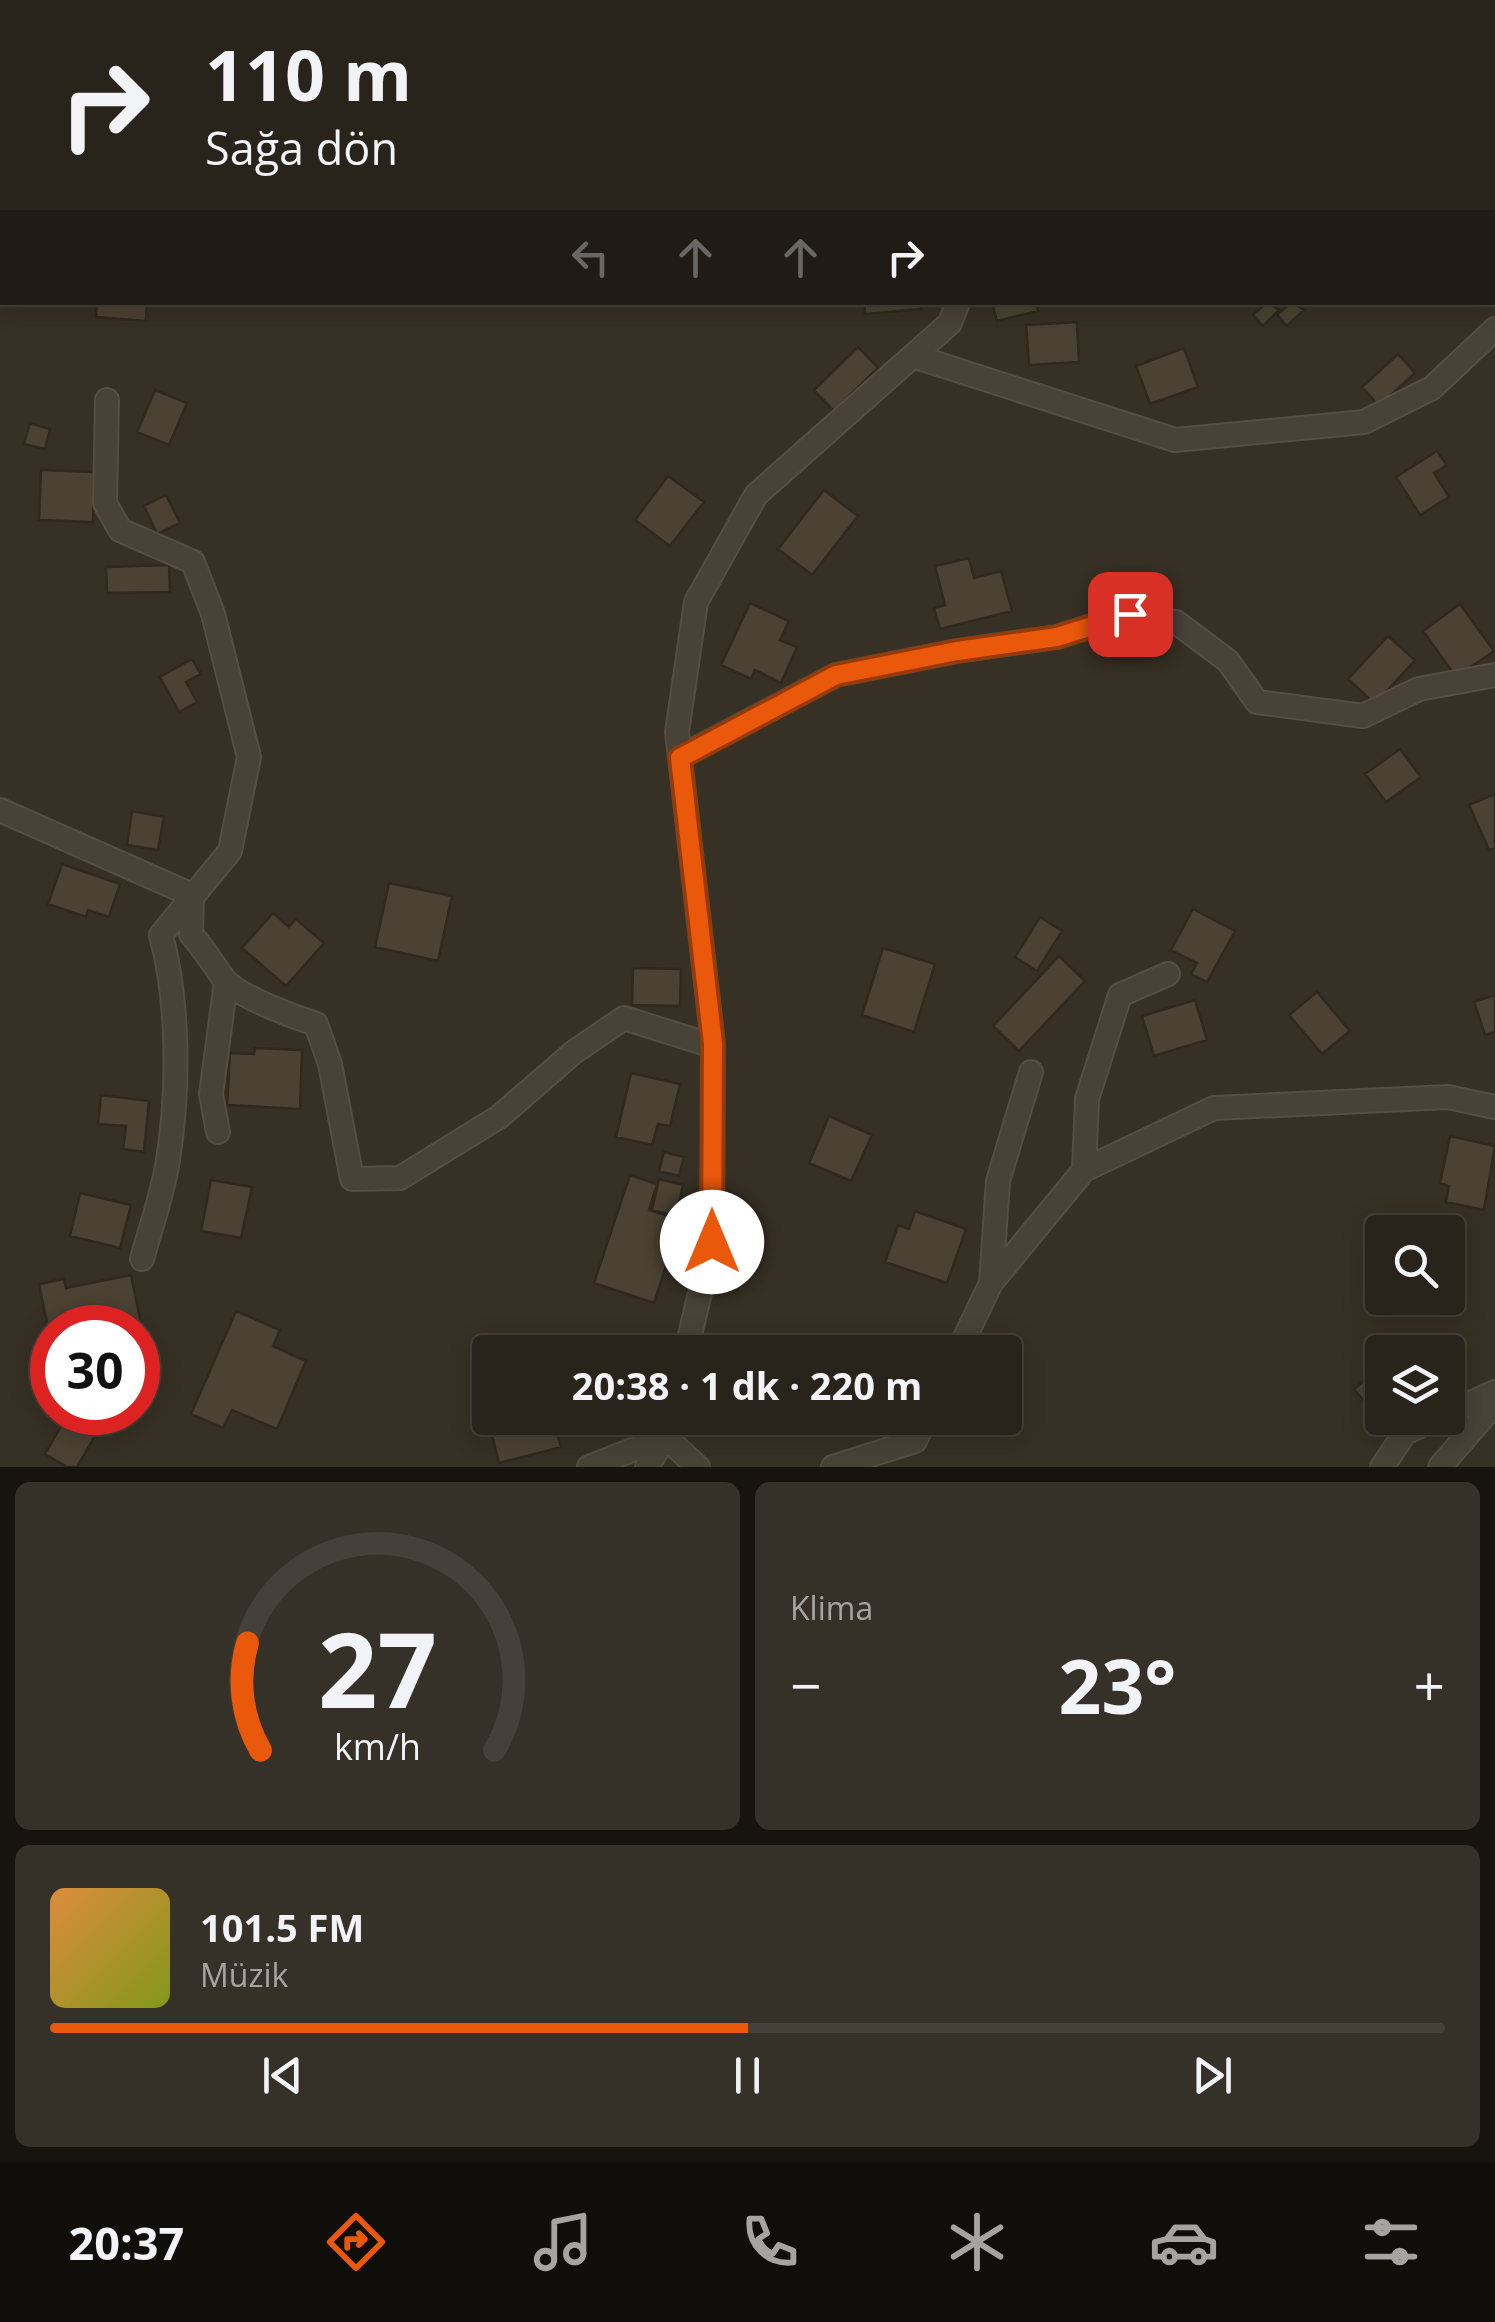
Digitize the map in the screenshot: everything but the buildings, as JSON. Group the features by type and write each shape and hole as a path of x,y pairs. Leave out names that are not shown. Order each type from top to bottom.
{"street":[{"path":"690,1335 712,1242 713,1046 677,732 696,602 756,495 950,323 957,305"},
{"path":"912,356 1175,440 1364,422 1432,388 1495,329"},
{"path":"107,400 105,504 120,530 194,562 212,614 249,757 230,852 161,935 170,969 176,1027 168,1161 142,1259"},
{"path":"680,758 836,675 957,651 1057,637 1130,614 1176,622 1228,661 1257,702 1363,716 1419,689 1495,675"},
{"path":"0,810 192,895"},
{"path":"192,895 191,934 217,964 226,982 273,1010 316,1024 330,1064 352,1179 400,1178 499,1117 574,1052 624,1018 713,1046"},
{"path":"1084,1170 1087,1098 1120,995 1168,974"},
{"path":"218,1132 211,1094 226,982"},
{"path":"992,1283 998,1181 1031,1072"},
{"path":"966,1335 992,1283 1084,1170 1214,1108 1448,1097 1495,1106"},
{"path":"1465,1405 1495,1392"},
{"path":"1440,1467 1495,1402"},
{"path":"589,1467 652,1435"},
{"path":"647,1467 664,1435"},
{"path":"674,1435 698,1467"},
{"path":"832,1467 914,1441 917,1435"},
{"path":"1382,1467 1402,1435"}],"route":[{"path":"712,1242 713,1044 680,758 836,675 957,651 1057,637 1130,614"}]}
